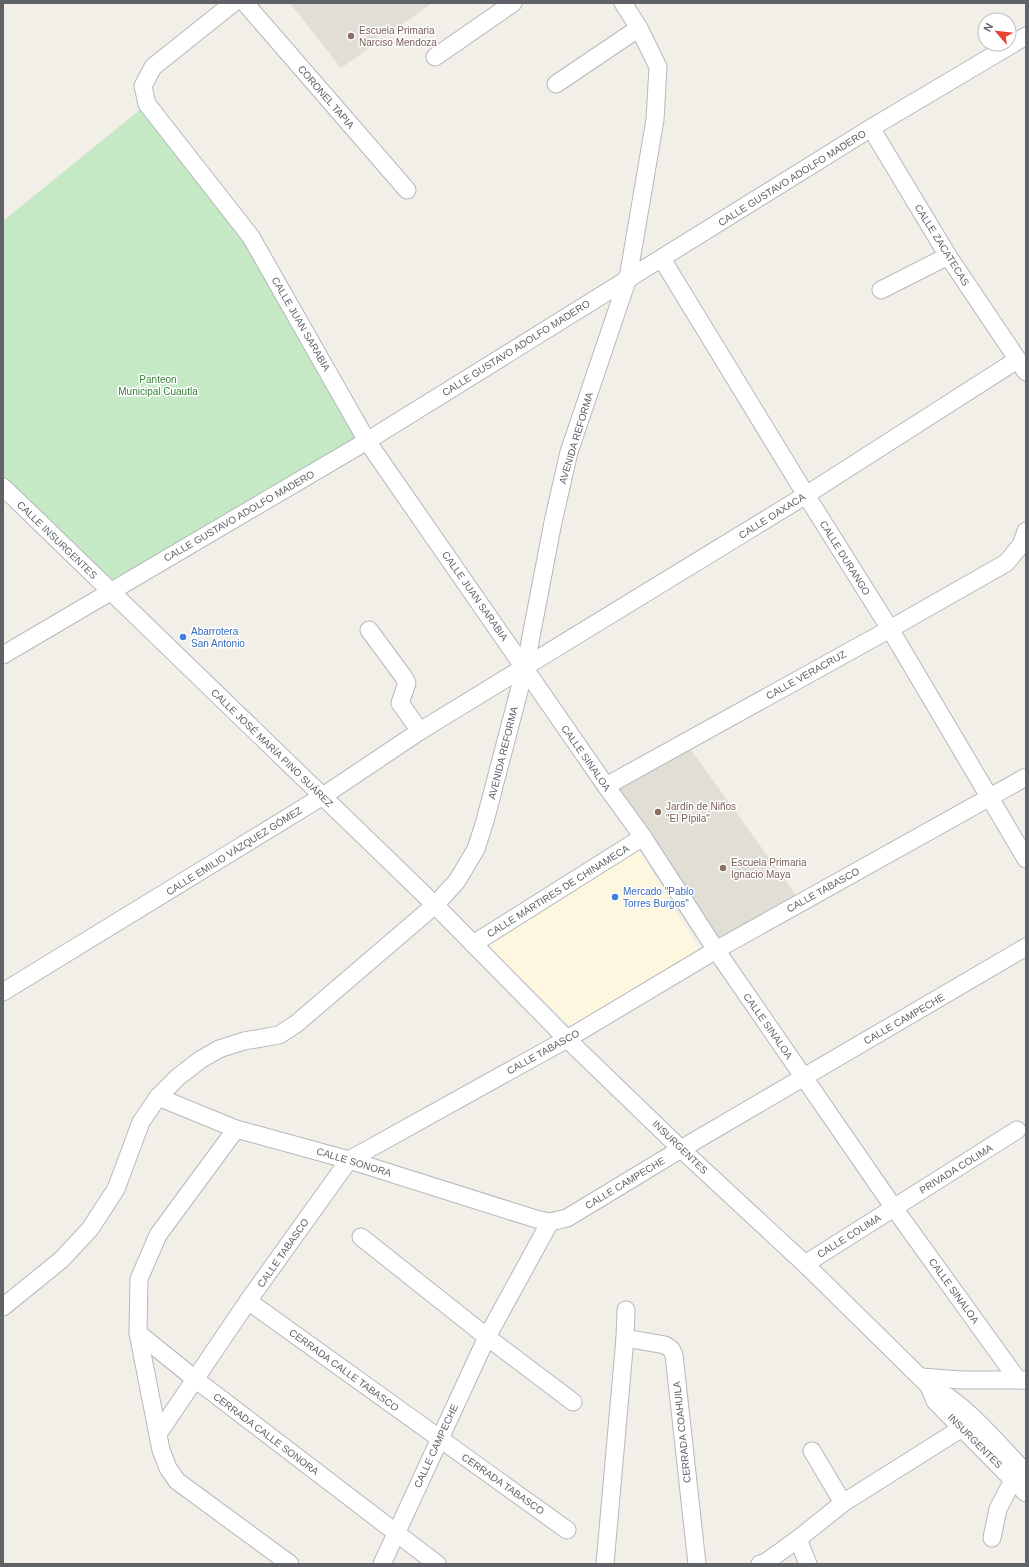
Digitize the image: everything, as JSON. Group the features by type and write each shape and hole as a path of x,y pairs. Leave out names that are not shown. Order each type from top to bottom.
{"street":[{"name":"CALLE JUAN SARABIA","path":"233,3 153,67 143,86 147,104 251,237 367,441 525,668"},
{"name":"CORONEL TAPIA","path":"245,3 407,190"},
{"path":"435,57 513,3"},
{"name":"AVENIDA REFORMA","path":"3,1307 62,1260 90,1229 116,1188 141,1122 158,1097 178,1077 200,1060 219,1049 244,1041 279,1035 296,1024 435,905 457,881 476,849 485,821 525,668 553,522 569,452 628,278 655,120 658,67 639,28 631,6"},
{"path":"556,84 639,28"},
{"name":"CALLE GUSTAVO ADOLFO MADERO","path":"3,655 367,441 871,128 1026,36"},
{"name":"CALLE ZACATECAS","path":"871,128 948,256 1021,366"},
{"path":"881,290 948,256"},
{"name":"CALLE DURANGO","path":"662,258 806,495 890,629 1026,859"},
{"name":"CALLE OAXACA","path":"525,668 806,495 1021,366"},
{"name":"CALLE INSURGENTES","path":"3,488 110,592"},
{"name":"CALLE VERACRUZ","path":"606,786 1006,563 1021,545 1026,531"},
{"name":"CALLE JOSÉ MARÍA PINO SUÁREZ","path":"110,592 435,905"},
{"path":"369,630 407,683 400,704 420,731"},
{"name":"CALLE EMILIO VÁZQUEZ GÓMEZ","path":"3,992 322,796 420,731 525,668"},
{"name":"CALLE SINALOA","path":"525,668 643,838 716,950 894,1208 1022,1380"},
{"name":"CALLE TABASCO","path":"158,1434 248,1301 349,1160 567,1039 716,950 1026,777"},
{"name":"CALLE MÁRTIRES DE CHINAMECA","path":"473,944 643,838"},
{"name":"INSURGENTES","path":"435,905 567,1039 681,1149 805,1264 925,1381 944,1393 968,1423 1020,1476 1026,1493"},
{"name":"CALLE CAMPECHE","path":"382,1564 487,1337 550,1222 567,1218 681,1149 1026,947"},
{"name":"CALLE SONORA","path":"158,1097 236,1129 349,1160 536,1219 550,1222"},
{"path":"236,1129 158,1235 139,1279 138,1333 158,1434 163,1456 168,1468 177,1481 290,1564"},
{"name":"PRIVADA COLIMA","path":"894,1208 1017,1130"},
{"name":"CALLE COLIMA","path":"805,1264 894,1208"},
{"path":"361,1237 487,1337 573,1402"},
{"name":"CERRADA CALLE TABASCO","path":"248,1301 440,1439"},
{"path":"605,1564 625,1338 626,1310"},
{"name":"CERRADA CALLE SONORA","path":"138,1333 195,1379 437,1564"},
{"name":"CERRADA COAHUILA","path":"625,1338 665,1345 671,1349 674,1355 697,1564"},
{"path":"925,1381 1022,1380"},
{"path":"760,1564 766,1562 798,1539 843,1503 968,1423"},
{"name":"CERRADA TABASCO","path":"440,1439 567,1530"},
{"path":"812,1451 843,1503"},
{"path":"992,1538 998,1509 1020,1476"},
{"path":"798,1539 808,1564"}],"shaded area":[{"name":"Escuela Primaria Narciso Mendoza","path":"290,3 432,3 341,68"},
{"name":"Escuela Primaria Ignacio Maya","path":"689,747 798,898 721,941 616,788"},
{"name":"Mercado \"Pablo Torres Burgos\"","path":"639,850 700,951 573,1029 487,945"}],"green space":[{"name":"Panteon Municipal Cuautla","path":"147,104 251,237 367,441 110,592 3,487 3,221"}],"place":[{"name":"Escuela Primaria Narciso Mendoza","path":"351,36"},
{"name":"Abarrotera San Antonio","path":"183,637"},
{"name":"Jardín de Niños \"El Pípila\"","path":"658,812"},
{"name":"Escuela Primaria Ignacio Maya","path":"723,868"},
{"name":"Mercado \"Pablo Torres Burgos\"","path":"615,897"}]}
